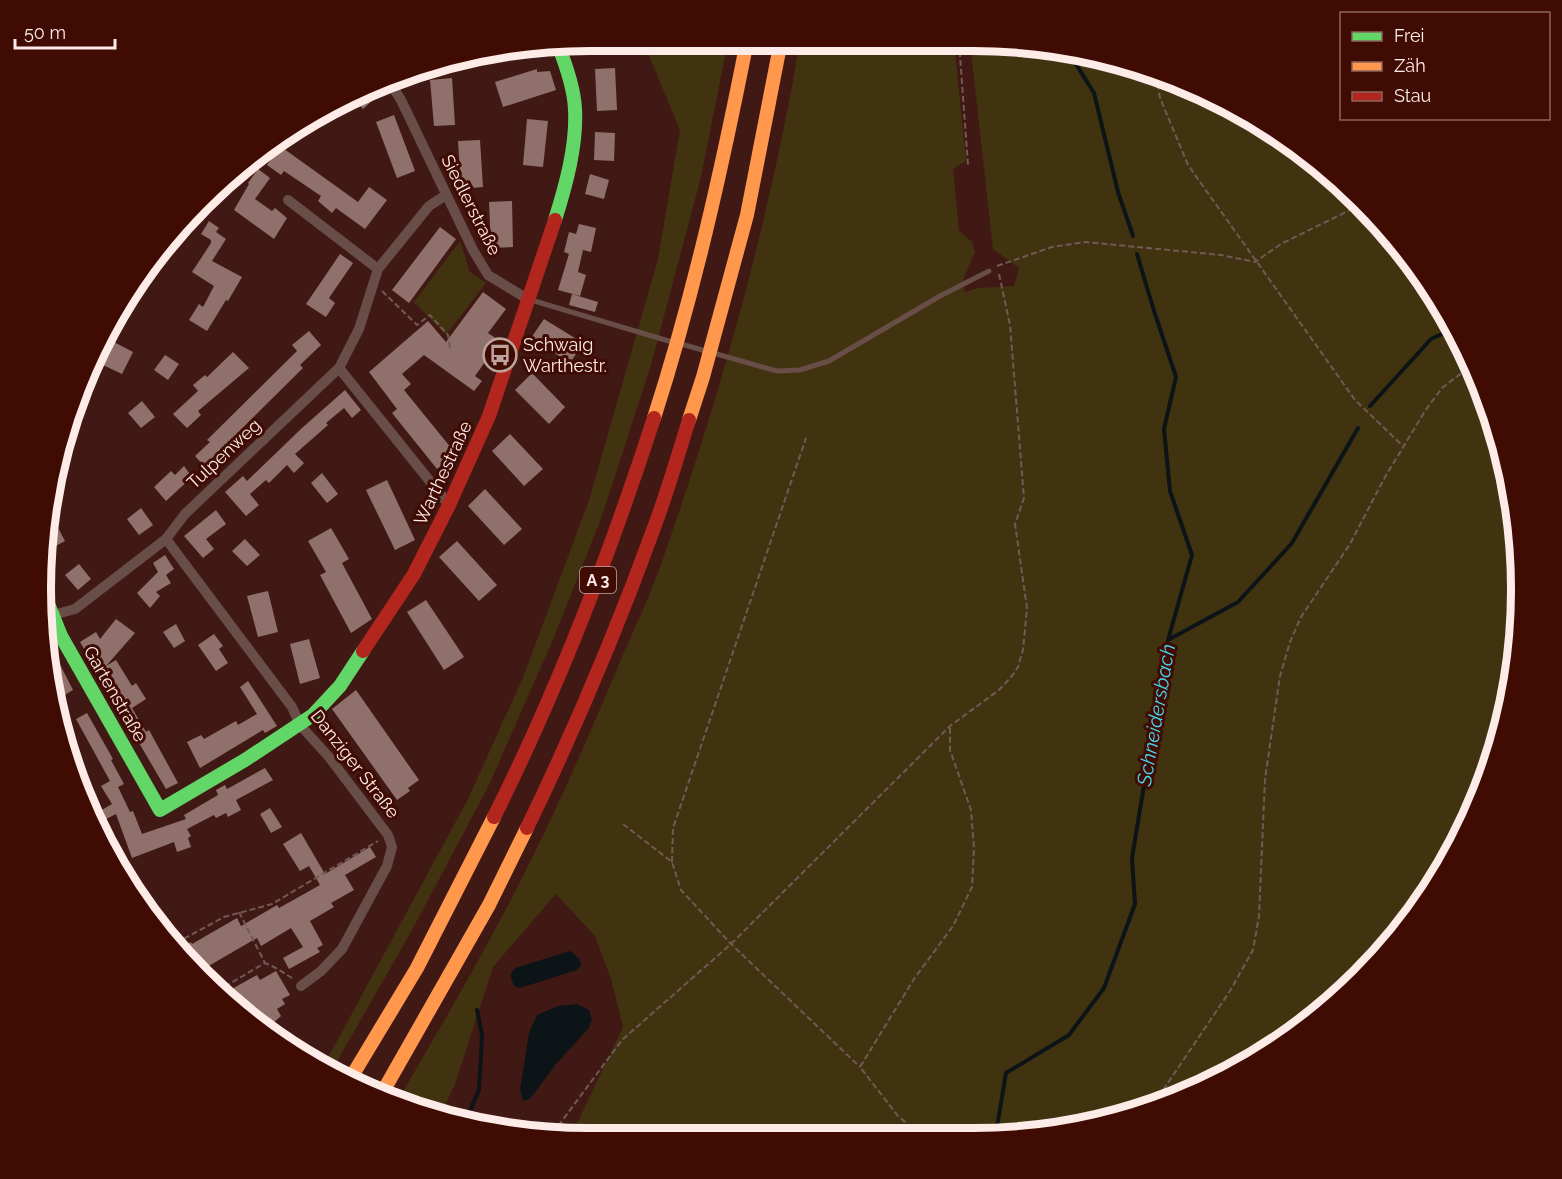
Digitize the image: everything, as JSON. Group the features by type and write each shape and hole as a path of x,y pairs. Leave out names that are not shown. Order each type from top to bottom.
{"main road":[{"name":"A 3","path":"354,1074 405,988 490,827 551,696 605,561 651,431 694,282 733,118 745,51"},
{"name":"A 3","path":"385,1088 489,905 547,786 616,626 656,524 703,376 747,214 779,51"},
{"name":"Warthestraße","path":"160,810 245,760 313,715 340,686 414,574 449,505 489,416 530,300 560,204 573,146 575,108 566,65 561,52"},
{"name":"Gartenstraße","path":"52,621 160,810"}],"street":[{"name":"Siedlerstraße","path":"393,88 473,250 488,275 530,300"},
{"name":"Tulpenweg","path":"52,614 75,609 166,539 184,514 339,368 359,330 378,269 429,206 446,195"},
{"path":"288,200 378,269"},
{"path":"339,368 449,505"},
{"name":"Danziger Straße","path":"166,539 292,707 300,725 329,757 388,835 392,847 387,866 342,949 321,971 301,986"}],"lane":[{"name":"Siedlerstraße","path":"530,300 753,365 777,371 800,370 829,362 930,302 989,271"}],"path":[{"path":"960,51 968,165"},
{"path":"1158,84 1160,98 1188,165 1354,400 1404,447"},
{"path":"557,1127 622,1040 731,944 950,726 999,690 1018,667 1023,650 1027,608 1015,524 1024,498 1024,487 1010,325 997,266 1052,247 1085,242 1221,255 1255,262 1281,244 1353,209"},
{"path":"373,282 417,326 430,315 448,335 450,348"},
{"path":"1161,1094 1230,991 1253,950 1259,916 1265,779 1280,676 1290,642 1301,617 1350,544 1385,477 1425,411 1442,388 1464,371"},
{"path":"806,438 673,828 672,862 681,890 731,944 860,1067 898,1116 912,1128"},
{"path":"860,1067 914,979 953,926 972,887 974,848 971,810 950,750 950,726"},
{"path":"623,824 672,862"},
{"path":"181,940 224,917 272,904 388,835"},
{"path":"238,912 265,963 301,986"},
{"path":"226,986 265,963"}],"shaded area":[{"path":"647,51 726,51 701,177 651,365 602,516 552,642 488,787 411,932 336,1064 326,1059 468,799 524,675 589,500 658,259 680,130"},
{"path":"798,51 955,51 966,161 953,169 959,231 972,242 975,252 963,280 965,292 979,288 1014,286 1019,268 993,249 971,51 1008,52 1078,61 1112,69 1179,92 1242,123 1272,142 1328,185 1353,209 1400,262 1439,320 1470,383 1493,450 1501,484 1510,554 1510,625 1501,695 1493,729 1470,796 1439,859 1400,917 1377,945 1328,994 1300,1017 1242,1056 1179,1087 1112,1110 1078,1118 1008,1127 575,1128 623,1027 611,979 595,936 556,894 493,967 455,1084 444,1108 402,1094 450,1011 533,856 647,601 682,503 723,373 758,241 788,108"},
{"path":"460,241 470,272 486,283 446,335 414,302"},
{"path":"570,951 580,959 581,966 577,970 520,988 514,986 510,975 515,968"},
{"path":"577,1004 589,1010 592,1019 589,1028 556,1064 530,1099 523,1101 520,1090 529,1033 537,1015 558,1006"}],"building":[{"path":"615,68 617,110 597,111 595,69"},
{"path":"537,69 537,72 550,71 556,90 503,107 495,82"},
{"path":"452,78 455,125 434,126 430,80"},
{"path":"380,93 363,109 358,103"},
{"path":"394,115 415,171 397,178 376,122"},
{"path":"527,119 548,121 543,167 523,165"},
{"path":"595,132 615,133 614,161 594,160"},
{"path":"480,140 483,187 461,189 458,141"},
{"path":"282,148 358,202 369,187 387,200 365,229 336,208 332,213 318,201 321,196 284,171 281,175 267,165 276,152"},
{"path":"258,169 270,178 255,199 272,211 275,208 287,218 274,239 234,210"},
{"path":"590,174 609,180 604,199 585,194"},
{"path":"512,201 513,247 491,248 489,202"},
{"path":"209,221 219,228 216,232 226,239 212,261 242,277 207,331 189,320 199,304 203,307 214,286 192,272 211,243 211,240 201,234"},
{"path":"579,224 596,228 591,252 583,250 578,272 586,275 580,296 558,290 569,254 564,252 569,232 576,234"},
{"path":"440,227 456,239 409,303 392,290"},
{"path":"340,254 353,263 329,298 335,303 326,317 306,304"},
{"path":"483,292 506,309 488,333 500,341 475,376 482,381 474,391 424,355 402,374 411,384 404,390 456,454 437,469 392,413 397,409 369,372 428,321 446,342"},
{"path":"572,294 598,302 595,312 569,305"},
{"path":"544,319 583,343 570,363 531,338"},
{"path":"309,331 321,345 300,365 303,368 204,466 195,456 210,442 207,440 297,351 292,345"},
{"path":"114,342 133,352 122,374 103,365"},
{"path":"233,352 249,368 198,411 201,415 187,428 173,414 198,391 193,385 205,375 207,377"},
{"path":"165,355 179,364 168,380 154,370"},
{"path":"532,373 565,407 549,424 515,390"},
{"path":"345,390 361,410 352,418 344,408 326,423 328,425 295,454 304,463 294,473 287,465 269,483 266,480 250,494 259,505 246,516 225,492 243,476 247,481"},
{"path":"142,401 155,417 141,428 128,413"},
{"path":"510,434 543,469 524,486 492,451"},
{"path":"184,466 192,477 166,501 154,487 171,471 175,475"},
{"path":"322,473 338,494 327,503 311,483"},
{"path":"387,480 415,540 395,550 366,490"},
{"path":"485,489 522,529 504,545 468,506"},
{"path":"141,508 153,525 139,535 127,519"},
{"path":"216,510 226,524 206,539 214,549 203,558 184,536"},
{"path":"56,523 65,541 53,548"},
{"path":"331,528 349,559 342,563 372,619 351,633 320,575 326,572 308,541"},
{"path":"245,539 260,555 247,566 232,551"},
{"path":"457,541 497,585 479,601 439,557"},
{"path":"165,555 174,569 166,575 171,583 156,592 160,596 150,608 137,593 158,572 153,563"},
{"path":"79,564 91,579 78,590 65,575"},
{"path":"268,591 278,632 258,637 247,596"},
{"path":"426,600 464,657 444,670 407,612"},
{"path":"116,619 135,633 106,666 116,660 132,686 136,683 146,699 132,708 146,732 149,730 178,783 166,789 80,642 96,632 100,639"},
{"path":"176,624 185,641 174,648 163,632"},
{"path":"214,634 223,646 219,649 228,663 216,671 198,645"},
{"path":"309,639 320,678 300,684 290,644"},
{"path":"56,656 73,690 61,697"},
{"path":"248,681 277,726 265,733 263,730 200,768 187,742 201,735 204,739 236,721 238,725 257,714 240,687"},
{"path":"356,690 419,780 408,788 410,791 397,800 332,709"},
{"path":"87,713 113,759 111,760 124,784 118,787 130,812 133,811 142,834 186,819 184,815 218,795 216,790 225,785 227,789 265,768 273,780 236,800 241,810 228,817 226,813 216,818 214,815 187,829 191,836 188,838 191,847 177,852 174,842 132,858 116,814 104,820 100,811 112,804 101,786 110,781 76,719"},
{"path":"270,808 282,827 271,833 260,814"},
{"path":"301,833 325,874 370,847 376,857 345,875 354,890 331,903 334,907 310,921 323,945 317,948 320,952 289,969 283,958 303,947 291,928 261,946 257,938 206,967 185,945 191,942 192,944 237,918 241,926 277,905 279,908 320,885 309,866 300,871 283,844"},
{"path":"276,971 290,995 282,999 285,1004 277,1009 281,1016 272,1024 230,990 257,975 260,980"}],"waterway":[{"name":"Schneidersbach","path":"1074,60 1094,93 1118,192 1133,236"},
{"name":"Schneidersbach","path":"997,1127 1006,1073 1069,1035 1104,988 1135,904 1132,858 1168,640 1192,555 1170,491 1164,429 1176,377 1137,254"},
{"path":"1370,406 1431,339 1445,332"},
{"path":"1168,640 1238,602 1292,543 1358,428"},
{"path":"468,1114 479,1090 482,1035 477,1010"}],"traffic: fast":[{"path":"555,220 570,165 575,123 571,84 561,52"},
{"path":"52,613 61,636 160,810 245,760 313,715 340,686 363,651"}],"traffic: slow":[{"path":"654,418 682,325 706,231 745,51"},
{"path":"689,420 747,215 779,51"},
{"path":"354,1073 417,968 494,817"},
{"path":"385,1088 489,905 527,828"}],"traffic: jam":[{"path":"363,651 414,574 449,505 489,416 555,220"},
{"path":"494,817 540,720 582,620 654,418"},
{"path":"527,828 579,716 626,601 660,512 689,420"}],"place":[{"name":"Schwaig Warthestr.","path":"500,355"}]}
